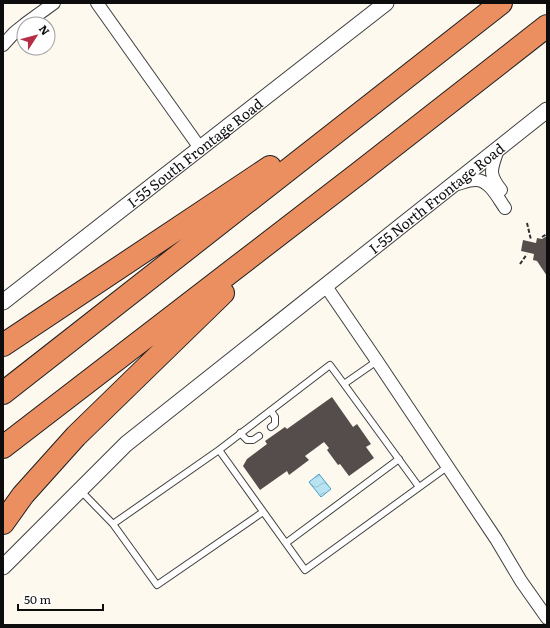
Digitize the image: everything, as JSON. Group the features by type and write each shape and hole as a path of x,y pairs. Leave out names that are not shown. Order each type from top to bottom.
{"highway":[{"path":"3,393 501,3"},
{"path":"3,446 359,173 547,26"},
{"path":"3,345 247,183 445,46"},
{"path":"3,523 23,495 76,436 211,304 359,173"}],"street":[{"path":"36,16 54,3"},
{"path":"97,3 200,148"},
{"name":"I-55 South Frontage Road","path":"3,302 386,3"},
{"path":"3,45 16,31"},
{"name":"I-55 North Frontage Road","path":"3,567 126,444 547,110"},
{"path":"452,186 476,180 484,182 508,206 491,174 498,149"},
{"path":"325,285 378,361 496,539 521,581 547,618"}],"lane":[{"path":"344,384 378,361"},
{"path":"113,524 219,450 330,365 419,487"},
{"path":"271,411 275,417 275,424 271,427"},
{"path":"240,434 247,440 253,440 259,436"},
{"path":"219,450 305,570 447,467"},
{"path":"286,543 399,459"},
{"path":"80,490 113,524 157,586 263,512"}],"path":[{"path":"527,223 531,240"},
{"path":"542,237 547,234"},
{"path":"520,264 527,254"}],"water":[{"path":"319,474 331,489 321,497 309,482"}],"building":[{"path":"547,236 547,276 537,261 533,260 534,254 521,251 523,240 536,243 537,238 542,239"},
{"path":"332,397 353,427 357,424 371,444 366,447 374,458 349,476 340,464 338,465 327,450 329,448 324,442 305,456 309,460 289,475 287,471 260,490 243,466 247,459 267,444 265,441 285,427 287,429"}]}
